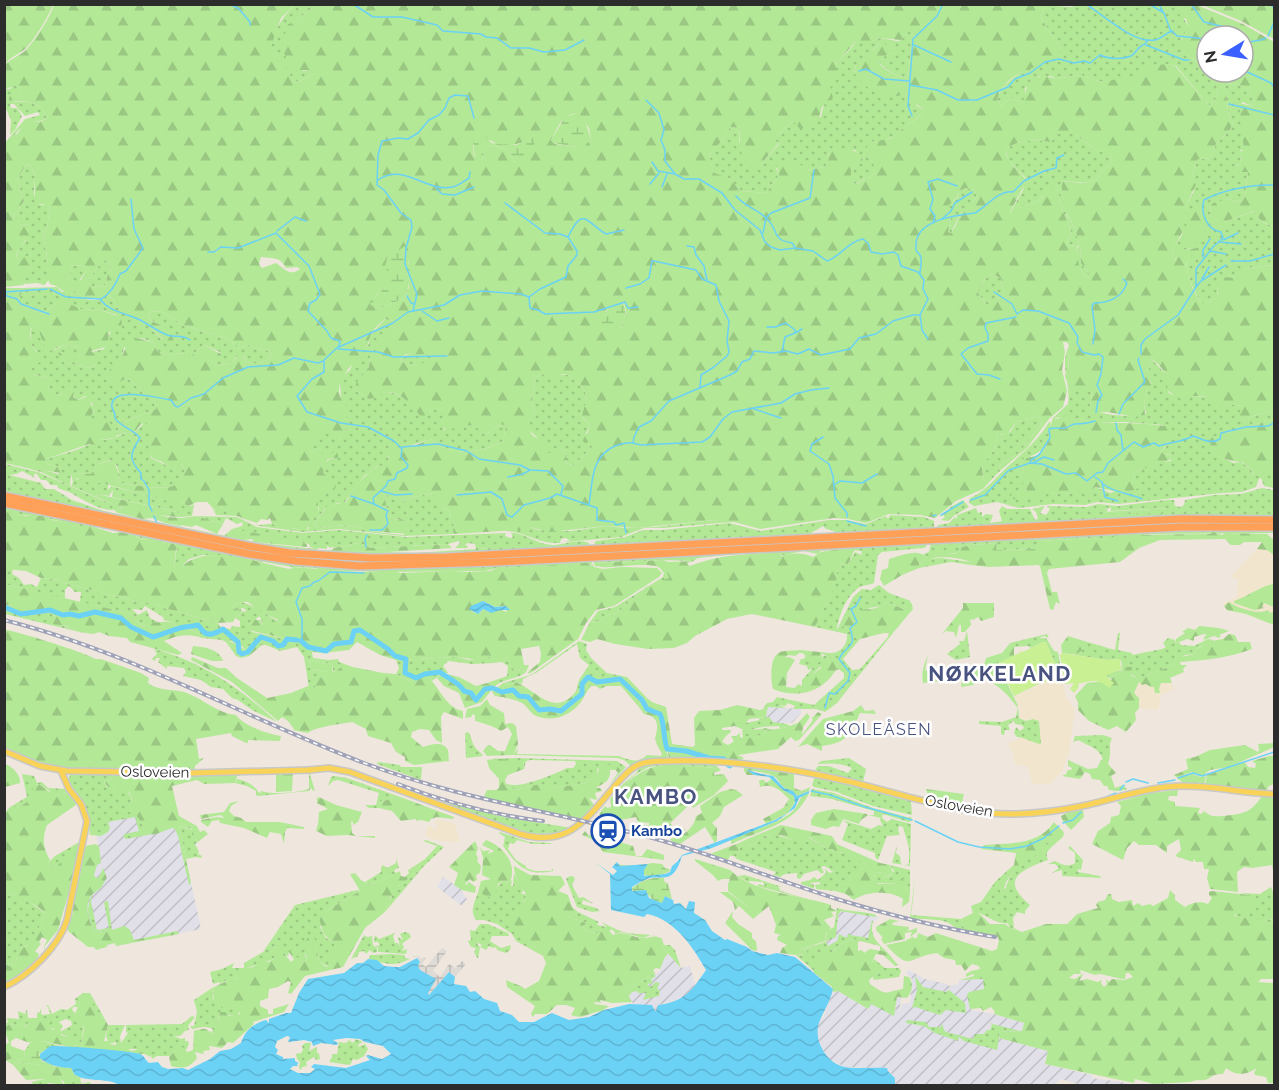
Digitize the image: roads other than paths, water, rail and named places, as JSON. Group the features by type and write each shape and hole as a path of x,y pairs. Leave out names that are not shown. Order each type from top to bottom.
{"highway":[{"path":"4,496 248,546 317,556 428,558 586,554"},
{"path":"4,503 249,554 320,563 416,566 597,553 927,536 939,531 1181,519 1275,520"},
{"path":"927,536 936,539 1181,526 1275,527"}],"main road":[{"name":"Osloveien","path":"4,752 40,766 64,771 190,773 309,770 359,777 520,834 548,838 568,832 586,820 620,779 636,766 676,760 775,767 813,773 944,805 990,813 1057,810 1167,787 1275,794"},
{"path":"4,987 21,978 55,946 63,932 87,821 81,804 65,781 64,771"}],"water":[{"path":"483,601 495,607 506,606 510,610 491,613 483,609 478,614 469,609"},
{"path":"746,769 773,776 784,788 793,791 797,796 809,791 809,793 799,798 795,808 777,821 712,848 682,856 671,876 650,878 632,887 632,891 646,890 649,898 662,903 665,896 673,900 674,904 680,903 686,909 689,901 695,902 694,913 705,920 712,931 725,940 768,955 777,953 795,957 833,989 818,1027 821,1046 828,1057 845,1067 887,1068 895,1078 895,1085 922,1085 121,1086 116,1083 80,1077 75,1075 71,1068 55,1066 40,1058 40,1054 51,1046 68,1046 135,1053 142,1055 149,1063 158,1062 162,1067 168,1069 188,1070 220,1051 231,1049 241,1043 253,1026 266,1020 269,1023 269,1019 291,1013 308,979 344,973 357,963 363,963 368,959 377,960 384,966 400,967 417,958 420,962 418,966 420,970 436,979 429,995 449,972 455,977 454,984 466,986 470,992 475,991 484,999 497,1003 500,1011 512,1015 519,1022 534,1022 552,1013 569,1020 589,1017 604,1010 629,1004 652,1005 656,1011 658,1005 675,1001 687,994 706,970 683,936 666,922 647,914 644,917 611,910 610,874 596,863 613,875 617,871 612,867 617,862 620,866 648,864 644,870 644,876 665,874 670,872 672,866 682,855 788,813 795,803 794,796 783,790 769,777 754,775","holes":["287,1036 290,1037 288,1042 304,1040 312,1042 313,1046 321,1043 337,1045 338,1043 333,1040 346,1038 360,1039 383,1046 391,1054 382,1059 368,1055 366,1056 370,1060 346,1068 314,1064 311,1067 315,1069 310,1073 298,1073 290,1069 298,1066 299,1063 295,1061 295,1058 283,1059 276,1054 277,1041"]}],"waterway":[{"path":"230,4 239,9 250,25"},
{"path":"353,4 373,17 402,17 437,25 443,31 481,34 497,38 511,48 529,48 544,52 565,50 584,40"},
{"path":"912,116 908,106 913,39 937,16 943,4"},
{"path":"1086,4 1119,28 1138,38 1155,40 1172,31 1177,36 1195,38"},
{"path":"1149,4 1164,13 1171,32"},
{"path":"1159,4 1163,12"},
{"path":"1191,4 1204,22 1212,24"},
{"path":"1270,4 1274,8"},
{"path":"1268,36 1274,22"},
{"path":"1255,41 1266,38"},
{"path":"910,85 937,90 958,100 977,100 1008,87 1015,79 1030,73 1045,62 1059,59 1074,63 1084,61 1090,63 1100,55 1115,58 1127,57 1133,55 1148,40"},
{"path":"914,45 951,62"},
{"path":"1146,45 1189,60"},
{"path":"859,71 866,69 884,79 909,81"},
{"path":"1255,76 1271,83 1274,87"},
{"path":"413,311 417,294 405,264 406,248 412,227 411,220 401,213 384,190 377,185 378,155 382,141 408,139 418,133 429,120 439,115 449,98 455,95 468,96 474,118"},
{"path":"589,504 594,471 601,457 615,446 633,443 639,427 651,421 669,401 737,371 742,362 750,359 754,351 773,353 786,351 798,354 809,349 821,355 850,349 859,338 876,334 893,321 920,315 928,299 923,289 924,280 918,272 901,266 898,255 894,252 882,254 871,252 868,243 863,239 853,243 827,261 813,251 795,248 780,250 771,247 765,242 760,230 735,210 722,193 699,179 684,179 675,174 665,161 665,150 661,140 664,130 659,113 646,100"},
{"path":"1229,104 1274,115"},
{"path":"920,273 921,259 916,251 917,238 929,225 957,215 975,213 1003,193 1013,192 1024,181 1056,168 1057,158 1064,155"},
{"path":"652,162 658,171 675,174"},
{"path":"763,233 766,218 771,213 810,198 814,170"},
{"path":"378,180 397,174 443,188 459,185 469,178 470,172"},
{"path":"650,184 659,173"},
{"path":"662,187 667,174"},
{"path":"933,223 935,216 930,209 933,199 928,182 938,179 957,186"},
{"path":"1141,354 1141,345 1145,339 1178,315 1196,287 1196,269 1223,238 1221,232 1208,224 1203,210 1204,200 1238,188 1274,185"},
{"path":"436,188 442,194 455,195 474,187"},
{"path":"942,219 951,211 955,203 972,192"},
{"path":"736,196 767,219 778,237 792,243 795,247"},
{"path":"101,299 110,292 120,274 126,271 143,248 134,229 131,199"},
{"path":"339,347 393,323 408,312 444,305 460,295 482,291 521,294 529,297 540,289 566,277 568,266 577,255 568,237 545,233 505,203"},
{"path":"277,231 295,217 306,221"},
{"path":"568,237 573,227 581,219 589,221 606,234 624,230"},
{"path":"208,252 214,252 221,247 238,248 276,233 309,266 320,294 310,303 308,311 331,338 340,341 339,346 324,360 324,372 312,379 297,396 307,412 341,423 368,427 394,441 402,449 401,457 408,465 407,468 397,473 395,479 388,481 386,486 373,498 374,504 388,511 386,515 388,524 382,530 370,530"},
{"path":"1223,240 1238,233"},
{"path":"1203,257 1203,250 1210,239"},
{"path":"1220,242 1241,244"},
{"path":"687,246 694,247 696,255 704,266 707,280"},
{"path":"1210,251 1226,254"},
{"path":"1231,261 1250,261 1274,254"},
{"path":"626,288 640,284 649,278 652,261 696,270 702,279 716,285 719,301 729,321 727,341 729,352 714,367 701,375 700,388"},
{"path":"1196,287 1201,281 1226,265"},
{"path":"1202,279 1209,267"},
{"path":"1093,344 1095,330 1092,306 1094,303 1109,301 1118,296 1127,283 1123,279"},
{"path":"5,292 47,289"},
{"path":"50,289 66,297 100,299 114,310 137,318 167,335 190,340"},
{"path":"5,292 7,296 17,299 21,304 49,314"},
{"path":"994,292 1012,304 1017,314 1023,310 1038,311 1069,323 1078,337 1077,343 1082,352 1099,354 1103,357 1097,385 1102,395 1096,412"},
{"path":"407,296 414,304"},
{"path":"529,297 530,308 545,314 594,312 625,302 628,308 638,307"},
{"path":"422,311 437,321 449,318"},
{"path":"920,315 922,330 928,339"},
{"path":"1000,379 977,374 961,354 968,348 988,341 986,323 1016,317"},
{"path":"767,327 786,323 795,330 795,333 785,337 782,352"},
{"path":"795,333 802,329"},
{"path":"338,349 378,352 394,357 447,356"},
{"path":"152,511 149,505 149,490 132,460 132,452 140,438 115,418 112,405 116,397 130,394 149,396 171,400 178,407 191,398 204,394 223,378 248,367 278,365 294,358 318,363 323,361"},
{"path":"1119,414 1123,404 1145,382 1139,358"},
{"path":"633,443 641,445 702,442 710,437 723,419 732,412 781,403 795,394 829,388"},
{"path":"754,409 781,418"},
{"path":"1030,463 1039,455 1050,438 1049,429 1066,428 1074,424 1095,421"},
{"path":"1116,423 1121,435 1123,450"},
{"path":"971,500 985,495 1009,470 1030,463 1042,464 1066,474 1076,473 1087,481 1097,473 1103,472 1108,463 1134,442 1143,447 1154,443 1159,446 1193,436 1213,441 1220,439 1221,433 1246,427 1268,426 1274,423"},
{"path":"823,437 812,444 810,451 829,464 833,476 835,498 847,513 847,517"},
{"path":"402,447 438,444 467,451 479,459 520,465 530,470 548,471 563,486 561,494"},
{"path":"1033,463 1044,457 1054,460"},
{"path":"508,477 530,470"},
{"path":"834,485 840,481 862,483 877,474"},
{"path":"1095,477 1102,482 1105,497 1118,501"},
{"path":"1103,484 1142,499"},
{"path":"381,491 395,495 412,494"},
{"path":"457,495 491,492 502,499 507,515 512,517 524,505 557,494 597,508 597,520 614,522 616,525 624,523 626,533"},
{"path":"351,496 374,504"},
{"path":"941,515 963,502"},
{"path":"154,516 157,523 192,531"},
{"path":"847,521 866,526"},
{"path":"366,547 367,535"},
{"path":"302,641 302,619 296,602 302,588 310,586 330,572 364,573"},
{"path":"825,708 829,693 835,694 848,681 850,673 839,659 852,643 850,628 857,622 851,609 856,606 860,598"},
{"path":"4,607 21,614 50,610 63,615 79,616 95,612 121,618 131,627 153,637 198,625 208,634 223,629 238,642 239,652 242,654 248,652 261,637 273,641 278,646 283,645 287,639 297,640"},
{"path":"301,641 308,647 326,651 334,644 351,642 354,631 360,630 395,656 406,659 405,673 416,678 440,672 464,691 471,693 476,700 485,689 492,688"},
{"path":"495,689 502,692 513,690 519,696 528,697 539,710 561,711 582,694 582,684 588,677 597,682 620,679 642,700 647,709 660,714 667,749 724,759"},
{"path":"1178,778 1193,773 1202,776 1274,752"},
{"path":"1126,782 1133,779 1148,783"},
{"path":"1158,783 1175,780"},
{"path":"1120,790 1124,785"},
{"path":"811,791 912,820"},
{"path":"1104,798 1116,793"},
{"path":"1063,823 1073,820 1081,812"},
{"path":"915,821 958,842 979,847 1010,849 1027,846 1044,838 1059,826"}],"railway":[{"path":"4,620 97,649 319,745 401,776 475,797 663,841 857,905 896,916 995,937"},
{"path":"398,784 469,807 543,821"}],"place":[{"name":"Kambo","path":"608,831"}],"district":[{"name":"NØKKELAND","path":"1000,673"},
{"name":"SKOLEÅSEN","path":"879,729"},
{"name":"KAMBO","path":"656,796"}]}
